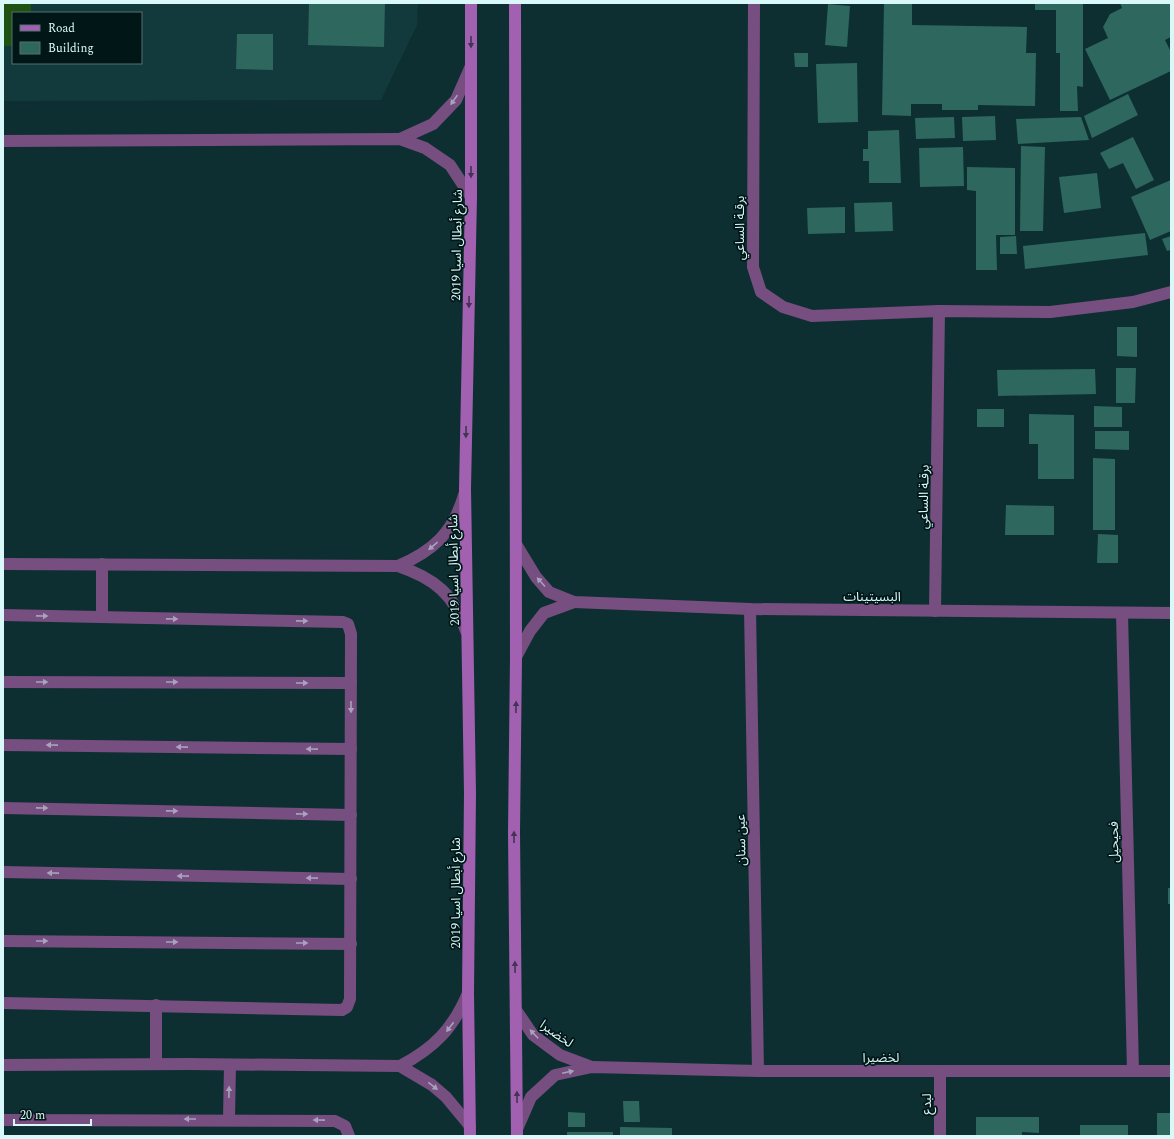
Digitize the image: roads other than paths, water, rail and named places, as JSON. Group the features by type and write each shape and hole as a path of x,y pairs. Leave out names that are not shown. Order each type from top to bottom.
{"main road":[{"name":"شارع أبطال اسيا 2019","path":"470,1131 468,993 470,793 465,489 471,197 471,3"},
{"path":"515,3 516,657 514,832 517,1132"}],"street":[{"name":"برقـة الساعي","path":"754,3 753,268 761,292 783,307 812,316 939,311 1050,312 1133,302 1171,292"},
{"path":"400,139 433,124 456,100 471,66"},
{"path":"3,141 400,139 425,148 450,165 471,197"},
{"name":"برقـة الساعي","path":"935,611 939,311"},
{"path":"398,566 418,557 445,534 459,510 465,489"},
{"name":"البسيتينات","path":"516,544 536,577 549,592 574,602 750,610 1171,613"},
{"path":"3,564 398,566 418,572 436,584 451,599 462,616 468,636"},
{"path":"102,564 102,617"},
{"name":"البسيتينات","path":"516,657 530,631 544,612 574,602"},
{"name":"عين سنان","path":"750,610 758,1070"},
{"name":"فحيحيل","path":"1122,613 1133,1071"},
{"path":"3,616 343,622 351,628 352,879 350,999 347,1007 342,1010 3,1003"},
{"path":"3,682 351,683"},
{"path":"3,745 351,749"},
{"path":"3,808 351,815"},
{"path":"3,872 352,879"},
{"path":"3,941 351,944"},
{"path":"3,1064 400,1066 418,1056 440,1039 460,1012 468,993"},
{"path":"156,1005 156,1064"},
{"name":"لخضيرا","path":"516,1010 533,1035 560,1055 592,1066"},
{"path":"229,1119 230,1065"},
{"path":"400,1066 432,1085 446,1097 470,1131"},
{"name":"لخضيرا","path":"517,1132 531,1097 555,1075 592,1066 758,1070 1171,1071"},
{"name":"لبدع","path":"940,1071 940,1136"},
{"path":"3,1120 335,1120 345,1126 349,1136"}]}
